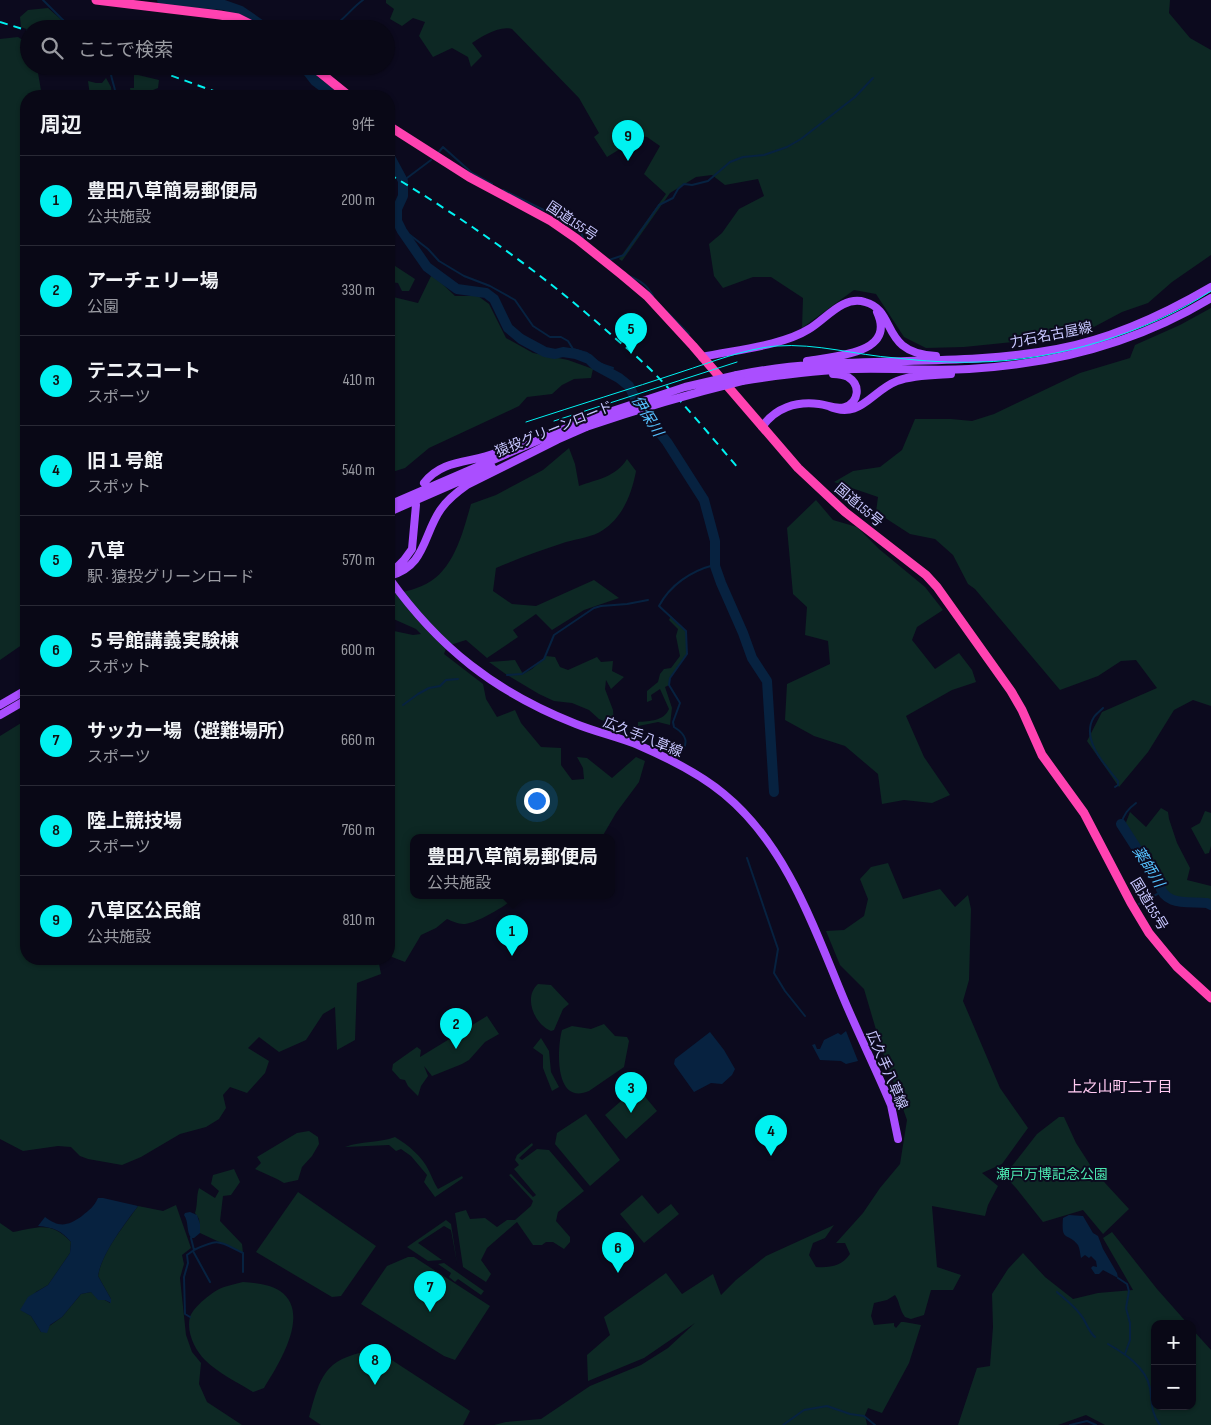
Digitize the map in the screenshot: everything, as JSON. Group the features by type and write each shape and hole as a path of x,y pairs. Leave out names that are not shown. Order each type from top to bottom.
{"highway":[{"path":"96,0 241,20"},
{"path":"323,75 342,90"},
{"name":"国道155号","path":"395,130 469,177 551,221 577,239 647,296 798,468 865,528 926,575 937,587 1011,691 1022,710 1042,755 1084,813 1131,903 1149,932 1177,967 1211,998"}],"main road":[{"name":"力石名古屋線","path":"884,365 1011,356 1057,349 1121,331 1176,307 1211,285"},
{"name":"力石名古屋線","path":"884,365 968,369 1015,365 1058,358 1122,340 1159,326 1211,298"},
{"path":"702,357 776,342 799,335 848,302 860,301 871,304 883,315 893,335 905,348 917,353 939,356 947,360"},
{"path":"741,377 853,353 867,348 876,340 880,330 879,318 871,304"},
{"name":"猿投グリーンロード","path":"395,502 514,450 585,424 741,377 809,365 884,365"},
{"name":"猿投グリーンロード","path":"741,377 884,365"},
{"path":"828,406 840,410 857,408 886,387 905,379 969,373 1015,365"},
{"path":"762,427 775,413 791,406 804,403 836,408 850,404 856,397 857,388 848,377 822,371"},
{"name":"猿投グリーンロード","path":"395,509 557,440 585,424"},
{"path":"395,574 400,573 420,552 441,509 458,491 557,440"},
{"path":"424,483 430,475 446,465 514,450"},
{"path":"395,570 412,549 416,505"},
{"name":"広久手八草線","path":"395,584 420,619 447,646 478,672 520,698 566,720 638,746 682,766 724,793 747,814 777,854 803,904 891,1105 898,1139"},
{"path":"0,705 20,693"},
{"path":"0,715 20,703"}],"green space":[{"path":"386,0 1170,0 1169,13 1190,38 1211,50 1211,255 1172,282 1148,303 1122,312 1092,328 1013,342 964,347 926,348 904,337 876,294 854,290 802,328 803,298 771,277 753,277 723,288 714,276 709,244 722,233 739,209 764,196 758,179 725,185 712,175 696,177 670,193 622,261 619,259 666,194 644,174 660,146 647,137 641,136 607,157 594,137 599,133 579,98 512,29 497,30 486,34 472,43 482,56 471,67 468,57 452,48 433,57 419,36 425,22 413,18 402,26 395,20 390,19 394,9 386,3"},
{"path":"48,8 62,20 20,20 20,17 28,10"},
{"path":"20,38 20,75 38,75 41,90 20,90 20,646 0,660 0,39"},
{"path":"134,75 159,80 158,88 153,90 130,90 130,88 134,88"},
{"path":"106,78 111,90 89,90 88,81 102,83"},
{"path":"395,266 415,279 409,291 402,291 398,283 395,283"},
{"path":"432,274 455,296 478,296 489,304 506,338 533,353 568,360 593,369 591,378 574,379 562,385 552,394 527,397 519,406 429,448 405,468 395,471 395,297 418,303"},
{"path":"1211,308 1211,706 1193,700 1174,710 1148,752 1119,787 1087,741 1102,712 1157,688 1136,660 1121,661 1098,676 1060,690 975,589 968,584 953,555 935,539 910,534 876,512 878,497 834,482 853,471 880,467 902,450 915,419 972,421 994,414 1080,373 1130,358 1135,345 1180,325"},
{"path":"569,448 575,464 579,486 612,474 627,459 636,471 626,504 610,525 590,536 548,548 496,568 493,591 512,604 536,606 594,580 619,598 584,610 552,630 536,614 513,630 518,637 487,658 466,640 447,646 444,654 483,684 486,699 497,717 515,710 521,723 541,747 561,748 561,765 572,780 584,779 583,768 577,757 587,758 612,778 636,757 645,761 639,782 616,813 604,834 410,834 410,899 514,899 476,921 459,924 447,919 436,928 421,935 405,962 395,958 395,631 413,635 421,634 416,629 395,620 395,594 422,586 436,578 444,570 461,538 471,504 496,495 543,470"},
{"path":"816,500 833,520 857,527 879,549 925,587 943,610 917,627 912,640 935,669 959,653 972,670 976,682 952,690 906,716 924,757 950,795 932,803 904,800 882,804 878,774 845,746 814,736 785,720 787,684 830,664 828,641 805,635 807,607 793,594 787,528"},
{"path":"671,616 686,631 687,654 670,678 669,685 665,687 672,708 670,725 658,722 638,726 638,722 652,721 664,716 669,709 660,689 651,695 652,700 647,702 647,691 658,682 660,674 664,669 671,668 680,656 676,636 678,629 669,620"},
{"path":"546,656 555,657 560,667 568,670 597,657 601,662 613,661 612,671 624,677 611,689 606,680 605,689 613,710 614,725 599,719 589,710 572,703 554,701 539,694 489,662 515,660 523,674 532,669"},
{"path":"20,724 20,965 379,965 381,974 357,983 355,1040 337,1050 335,1007 323,1014 306,1040 279,1052 259,1037 248,1048 269,1061 265,1073 247,1093 230,1087 223,1095 226,1108 219,1119 206,1127 180,1134 141,1157 122,1165 88,1159 80,1156 71,1147 58,1146 23,1151 0,1139 0,736"},
{"path":"1161,808 1168,812 1177,843 1190,868 1187,880 1211,886 1211,903 1200,899 1172,898 1157,892 1153,880 1154,870 1125,825 1130,812 1146,827"},
{"path":"1205,811 1211,813 1211,846 1209,853 1205,854 1191,828 1200,823"},
{"path":"888,863 903,899 940,889 955,907 968,895 971,909 969,980 963,1001 1000,1088 1028,1128 1002,1164 982,1173 998,1186 988,1205 985,1216 932,1206 937,1267 961,1275 953,1290 931,1290 924,1315 911,1319 905,1317 895,1295 887,1300 874,1303 871,1316 874,1325 894,1323 896,1328 901,1322 904,1322 921,1325 909,1363 882,1413 868,1408 865,1415 867,1425 494,1425 541,1419 590,1386 641,1365 668,1348 695,1323 644,1358 588,1381 587,1355 610,1335 604,1317 666,1273 682,1294 713,1274 721,1295 736,1280 766,1256 834,1225 825,1238 813,1243 809,1255 816,1267 821,1267 839,1264 850,1254 845,1243 836,1243 863,1213 900,1164 907,1120 882,1050 864,989 840,965 826,931 844,930 864,916 868,899 860,879 871,867"},
{"path":"538,984 551,985 569,1004 563,1009 554,1030 551,1031 540,1023 532,1010 531,996"},
{"path":"487,1016 499,1034 485,1042 469,1060 462,1064 432,1076 424,1066 428,1076 421,1086 418,1096 405,1080 400,1079 392,1070 393,1064 417,1047 421,1050 420,1057"},
{"path":"604,1024 615,1036 627,1037 629,1041 624,1067 589,1091 578,1093 569,1090 560,1073 559,1049 562,1030 572,1026 591,1029"},
{"path":"541,1038 549,1051 551,1072 559,1087 552,1091 543,1068 543,1055 533,1048"},
{"path":"637,1087 657,1111 626,1139 605,1115"},
{"path":"586,1114 620,1160 590,1186 555,1144 557,1133"},
{"name":"瀬戸万博記念公園","path":"1059,1117 1064,1117 1076,1143 1094,1171 1129,1209 1103,1234 1083,1210 1043,1222 999,1170 1005,1166 1012,1166 1037,1134"},
{"path":"309,1131 318,1137 319,1144 312,1156 302,1167 298,1180 284,1183 255,1169 261,1163 257,1157 297,1133"},
{"path":"395,1137 410,1147 423,1160 438,1189 462,1176 463,1178 435,1197 424,1182 427,1175 411,1156 401,1149 396,1151 389,1145 345,1147"},
{"path":"532,1143 533,1145 519,1158 522,1160 537,1149 549,1150 584,1191 558,1212 556,1221 570,1237 570,1242 564,1249 553,1242 533,1245 517,1222 487,1248 481,1260 491,1274 486,1282 463,1267 455,1213 466,1210 470,1219 485,1218 497,1227 507,1220 515,1220 531,1206 533,1201 509,1175 511,1174 533,1197 536,1195 514,1169 519,1165 515,1160 517,1155"},
{"path":"234,1169 240,1182 231,1195 223,1196 220,1221 242,1244 243,1253 200,1233 199,1219 195,1213 199,1188 215,1198 219,1191 211,1184 213,1175"},
{"path":"298,1192 376,1246 341,1296 332,1297 256,1252"},
{"path":"642,1195 658,1214 671,1204 679,1214 644,1243 620,1214"},
{"path":"176,1205 191,1248 182,1255 184,1264 180,1278 186,1335 192,1352 201,1363 199,1384 207,1402 242,1425 0,1425 0,1223 13,1232 38,1227 51,1228 64,1235 71,1242 70,1253 48,1285 36,1292 21,1310 31,1316 41,1332 62,1317 81,1294 91,1292 110,1303 111,1299 98,1276 104,1258 114,1240 138,1206 163,1211"},
{"path":"446,1220 451,1224 457,1263 451,1230 444,1226 418,1243 442,1260 428,1261 407,1247"},
{"path":"1112,1232 1184,1320 1151,1320 1151,1410 1196,1410 1196,1333 1211,1350 1211,1425 1105,1425 1086,1415 1058,1425 958,1425 977,1368 990,1366 993,1327 992,1294 1008,1269 1023,1253 1045,1277 1073,1299 1098,1293 1133,1290 1103,1238"},
{"path":"408,1257 414,1257 490,1306 455,1360 444,1356 361,1304 387,1266"},
{"path":"444,1263 484,1291 481,1295 458,1279 455,1282 449,1277 451,1273 438,1264"},
{"path":"243,1282 267,1285 280,1291 289,1301 293,1312 293,1325 284,1353 264,1388 253,1392 210,1365 195,1346 189,1329 192,1313 204,1299 226,1286"},
{"path":"369,1351 381,1353 470,1411 463,1425 321,1425 309,1417 317,1391 326,1372 342,1359"}],"water":[{"path":"846,1031 858,1061 846,1064 841,1061 820,1060 812,1045 815,1044 817,1049 820,1049 824,1040 838,1033 841,1035"},
{"path":"710,1032 724,1050 735,1069 732,1075 722,1084 711,1083 694,1092 674,1064 675,1059"},
{"path":"98,1198 138,1206 114,1240 100,1267 98,1276 111,1299 111,1303 105,1300 98,1300 91,1292 81,1294 62,1317 50,1325 47,1333 41,1332 31,1316 20,1310 28,1297 48,1285 70,1253 71,1242 57,1230 38,1226 45,1217 55,1223 68,1224 89,1210"},
{"path":"190,1212 197,1215 200,1224 200,1233 194,1238 191,1238 189,1235 184,1215"},
{"path":"1069,1215 1083,1216 1093,1233 1098,1236 1118,1278 1103,1270 1099,1274 1095,1274 1091,1268 1093,1266 1097,1267 1096,1261 1091,1256 1089,1258 1085,1255 1081,1258 1078,1245 1066,1236 1063,1231 1063,1218"}],"waterway":[{"path":"43,0 63,20"},
{"name":"伊保川","path":"162,0 224,5 241,11 254,20"},
{"path":"341,20 363,0"},
{"path":"111,75 115,90"},
{"name":"伊保川","path":"310,75 327,90"},
{"path":"609,260 624,255 659,205 673,198 678,189 684,184 692,185 708,181 730,162 743,157 764,155 787,147 801,139 855,97 873,78"},
{"path":"438,153 443,147 472,173 492,184"},
{"path":"403,181 431,160"},
{"name":"伊保川","path":"395,166 403,181 403,196 397,209 397,221 427,267 457,289 486,293 494,299 508,328 521,339 545,352 576,354 589,359 595,365 619,378 629,386 640,408 667,442 704,500 715,541 715,566 752,658 767,681 774,792"},
{"path":"503,190 562,219 571,220 581,232 583,238"},
{"path":"410,235 428,249 439,261 464,276 490,286 515,300 533,326 550,337 561,337 568,341 573,349 587,353 601,364 613,368"},
{"path":"629,276 643,284 653,296"},
{"path":"666,311 689,334"},
{"path":"678,755 684,747 685,740 682,733 674,727 673,722 680,703 669,685 670,678 687,654 686,631 659,606 675,585 689,575 716,563"},
{"path":"507,675 522,674 544,659 554,635 594,608 648,600"},
{"path":"403,705 429,688 440,686 446,680 458,679"},
{"path":"1103,708 1094,717 1090,725 1090,734 1092,743 1101,760 1118,781 1118,785 1115,787"},
{"path":"1121,824 1123,817 1136,803"},
{"name":"薬師川","path":"1121,824 1166,896 1178,901 1207,903 1211,905"},
{"path":"747,858 778,949 774,973 785,991 805,1016"},
{"path":"1139,904 1161,892"},
{"path":"191,1238 194,1250 219,1242 243,1253 243,1272"},
{"path":"190,1317 185,1314 184,1277 188,1263 187,1255 194,1250"},
{"path":"193,1251 210,1282"},
{"path":"1118,1278 1127,1284 1129,1291 1126,1308 1130,1323 1130,1340 1125,1354"},
{"path":"1057,1292 1078,1311 1095,1337"},
{"path":"1108,1344 1134,1362 1148,1380 1153,1412 1160,1425"},
{"path":"783,1425 804,1410 827,1406 850,1414 864,1416 875,1425"},
{"path":"1070,1425 1087,1421 1096,1425"}],"tram line":[{"path":"526,422 728,356 776,346 806,346 916,360 948,362 979,362 1038,356 1100,342 1130,332 1159,320 1211,291"},
{"path":"554,421 737,362"}],"railway":[{"path":"0,22 20,28"},
{"path":"170,75 211,90"},
{"path":"395,178 501,247 581,309 655,374 738,468"}],"place":[{"name":"八草区公民館","path":"628,161"},
{"name":"八草","path":"631,354"},
{"name":"豊田八草簡易郵便局","path":"512,956"},
{"name":"アーチェリー場","path":"456,1049"},
{"name":"テニスコート","path":"631,1113"},
{"name":"旧１号館","path":"771,1156"},
{"name":"５号館講義実験棟","path":"618,1273"},
{"name":"サッカー場（避難場所）","path":"430,1312"},
{"name":"陸上競技場","path":"375,1385"}],"district":[{"name":"上之山町二丁目","path":"1120,1087"}]}
